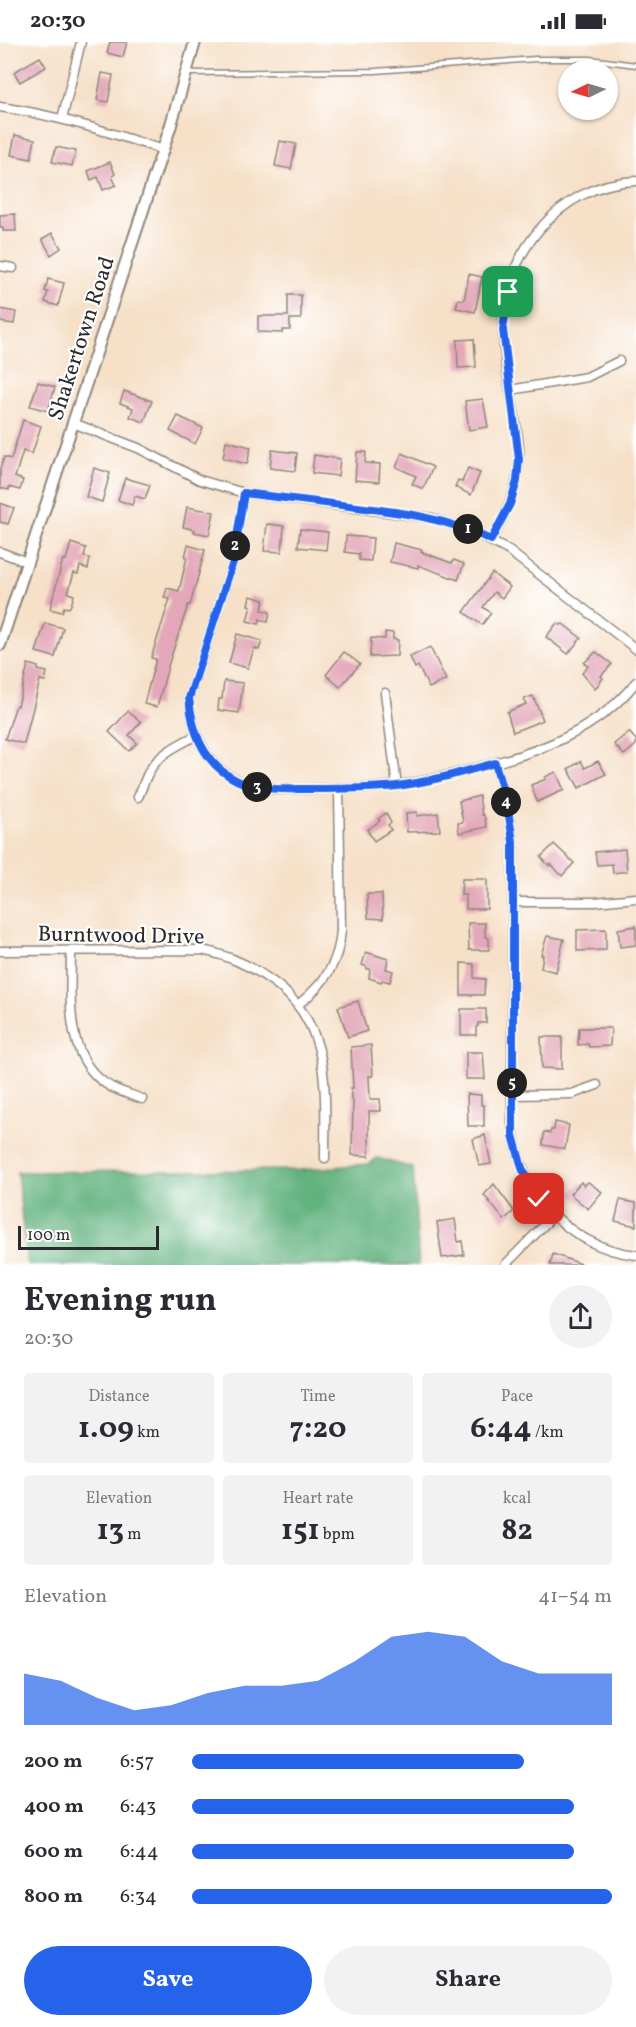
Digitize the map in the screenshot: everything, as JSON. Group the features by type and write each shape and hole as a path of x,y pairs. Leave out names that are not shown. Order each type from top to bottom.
{"street":[{"path":"62,119 81,42"},
{"name":"Shakertown Road","path":"0,645 163,150 195,42"},
{"path":"0,107 31,111 84,124 163,150"},
{"path":"491,540 510,504 517,481 519,446 503,330 504,311 514,273 533,237 560,207 602,186 636,181"},
{"path":"0,266 13,268"},
{"path":"510,390 587,377 619,361"},
{"path":"73,423 138,448 200,480 244,493 397,512 457,525 491,540 524,561 636,649"},
{"path":"244,493 233,562 189,698 191,720 201,747 229,776 245,784 270,789 339,789 397,786 438,778 548,747 575,732 615,704 636,682"},
{"path":"0,552 27,562"},
{"path":"385,693 397,786"},
{"path":"138,797 150,770 159,759 197,735"},
{"path":"495,763 511,828 513,1135 522,1168 533,1189 554,1215 574,1232 612,1250 636,1255"},
{"path":"299,1004 325,979 334,963 339,946 339,789"},
{"path":"513,902 602,902 636,898"},
{"name":"Burntwood Drive","path":"0,951 182,949 217,953 256,970 281,986 299,1004 310,1022 323,1062 325,1158"},
{"path":"71,951 72,1023 80,1052 91,1069 109,1086 142,1099"},
{"path":"512,1095 572,1094 597,1085"},
{"path":"505,1265 554,1215"}],"lane":[{"path":"186,73 375,71 536,59 590,59 636,65"}],"green space":[{"path":"377,1158 413,1168 419,1265 27,1265 17,1172 301,1170 369,1164"}],"building":[{"path":"110,42 127,42 123,57 107,53"},
{"path":"40,57 46,67 20,82 14,72"},
{"path":"102,73 113,75 108,102 97,100"},
{"path":"15,135 35,139 31,159 11,155"},
{"path":"280,141 296,144 291,169 275,166"},
{"path":"56,147 76,151 72,166 52,162"},
{"path":"110,162 115,174 112,176 116,185 103,190 98,177 91,180 88,171"},
{"path":"15,214 16,231 3,231 3,228 0,228 0,215"},
{"path":"52,233 61,248 51,255 42,239"},
{"path":"469,274 482,277 475,312 456,308 458,299 464,300"},
{"path":"48,279 64,283 58,306 45,302"},
{"path":"288,295 301,295 301,319 290,319 290,330 283,330 282,333 258,332 258,316 288,316"},
{"path":"0,309 16,312 14,324 0,322"},
{"path":"474,339 476,367 458,368 457,340"},
{"path":"38,382 55,387 48,411 30,406"},
{"path":"124,391 152,401 144,422 130,417 133,408 120,403"},
{"path":"483,399 488,427 469,430 465,401"},
{"path":"178,416 203,428 195,444 170,431"},
{"path":"23,420 41,426 32,454 23,451 15,477 23,480 20,490 9,487 9,490 0,488 0,469 4,457 11,459"},
{"path":"226,441 251,447 247,464 223,458"},
{"path":"272,450 297,453 295,471 270,468"},
{"path":"357,452 366,452 365,463 380,464 379,482 355,480"},
{"path":"402,453 433,467 423,489 412,484 416,476 396,467"},
{"path":"314,455 340,459 338,476 312,473"},
{"path":"94,468 110,473 102,502 86,497"},
{"path":"468,468 480,473 471,495 455,487 458,480 462,482"},
{"path":"125,478 150,485 145,499 135,496 132,505 118,500"},
{"path":"0,503 14,508 8,524 0,522"},
{"path":"187,507 214,512 209,535 183,527"},
{"path":"267,524 284,526 282,552 264,551"},
{"path":"300,529 328,532 326,550 298,547"},
{"path":"346,536 373,538 371,561 359,560 359,554 345,552"},
{"path":"71,543 86,548 84,557 90,558 88,569 80,566 78,574 74,573 68,593 74,595 71,605 69,608 64,607 62,612 50,609 63,559 66,560"},
{"path":"394,543 422,550 421,552 452,563 454,560 464,564 458,580 418,565 418,568 390,562"},
{"path":"188,545 205,550 196,584 169,663 157,707 144,704 156,659 151,658 170,599 164,598 167,588 179,591"},
{"path":"492,573 510,587 502,598 494,592 483,607 491,613 482,625 464,612"},
{"path":"250,596 264,600 262,610 270,612 268,622 260,619 259,624 247,621 251,606 248,605"},
{"path":"45,623 63,628 55,657 36,652"},
{"path":"557,623 563,624 581,638 568,654 546,637"},
{"path":"385,632 393,633 393,639 398,640 397,656 370,657 371,638 385,639"},
{"path":"237,634 262,641 259,650 254,648 248,668 229,663"},
{"path":"430,647 446,680 429,688 418,666 415,668 410,657"},
{"path":"344,652 360,664 340,687 326,675"},
{"path":"596,652 612,664 601,676 603,678 595,689 582,673 588,666 584,663"},
{"path":"28,664 47,672 45,681 40,680 24,744 5,739 16,705 18,706"},
{"path":"224,681 243,683 239,713 218,710"},
{"path":"533,696 543,720 513,732 507,712 526,704 524,699"},
{"path":"128,711 141,722 129,735 137,743 129,751 109,732"},
{"path":"629,732 636,740 636,745 624,755 614,744"},
{"path":"581,761 585,768 598,761 606,774 579,788 568,769"},
{"path":"556,772 564,790 537,802 531,785"},
{"path":"479,796 482,815 484,815 487,827 459,833 458,823 463,822 459,801"},
{"path":"417,812 417,816 438,813 440,831 407,832 406,813"},
{"path":"386,813 391,823 388,825 391,830 374,841 367,830 380,821 378,819"},
{"path":"554,844 574,863 562,876 541,857"},
{"path":"625,849 627,871 613,873 612,864 597,865 595,852"},
{"path":"462,879 487,879 487,909 466,909 466,895 461,895"},
{"path":"367,894 382,894 383,919 368,918"},
{"path":"468,923 485,923 485,937 489,938 489,950 469,950"},
{"path":"636,926 636,945 620,947 618,929"},
{"path":"606,929 606,950 577,951 577,930"},
{"path":"547,936 564,939 556,972 541,968 543,955 541,955"},
{"path":"366,952 388,959 386,969 393,971 390,982 369,978 370,969 362,965"},
{"path":"461,963 474,964 474,978 485,979 484,995 461,995"},
{"path":"358,1001 367,1031 348,1037 338,1007"},
{"path":"461,1009 486,1009 486,1023 478,1023 476,1035 461,1035"},
{"path":"579,1028 611,1028 610,1046 578,1045"},
{"path":"541,1037 562,1037 562,1069 542,1068"},
{"path":"371,1045 373,1076 369,1076 370,1099 380,1099 381,1111 369,1111 369,1156 352,1155 351,1047"},
{"path":"466,1052 483,1052 485,1079 466,1079"},
{"path":"467,1094 481,1095 481,1105 484,1105 484,1126 468,1126"},
{"path":"555,1122 569,1125 565,1149 543,1145 544,1132 550,1133 554,1130"},
{"path":"485,1135 491,1164 479,1166 473,1139"},
{"path":"581,1182 584,1186 588,1182 602,1192 588,1209 570,1194"},
{"path":"494,1184 514,1211 504,1220 484,1195"},
{"path":"620,1200 636,1203 636,1226 615,1221"},
{"path":"455,1219 458,1242 462,1241 464,1255 442,1258 437,1222"},
{"path":"553,1254 581,1264 550,1265"}],"route":[{"path":"508,292 503,330 519,459 517,481 510,504 491,540 457,525 432,518 244,493 233,562 189,698 191,720 201,747 209,758 229,776 258,788 339,789 397,786 495,763 508,810 513,841 513,1135 522,1168 539,1199"}]}
